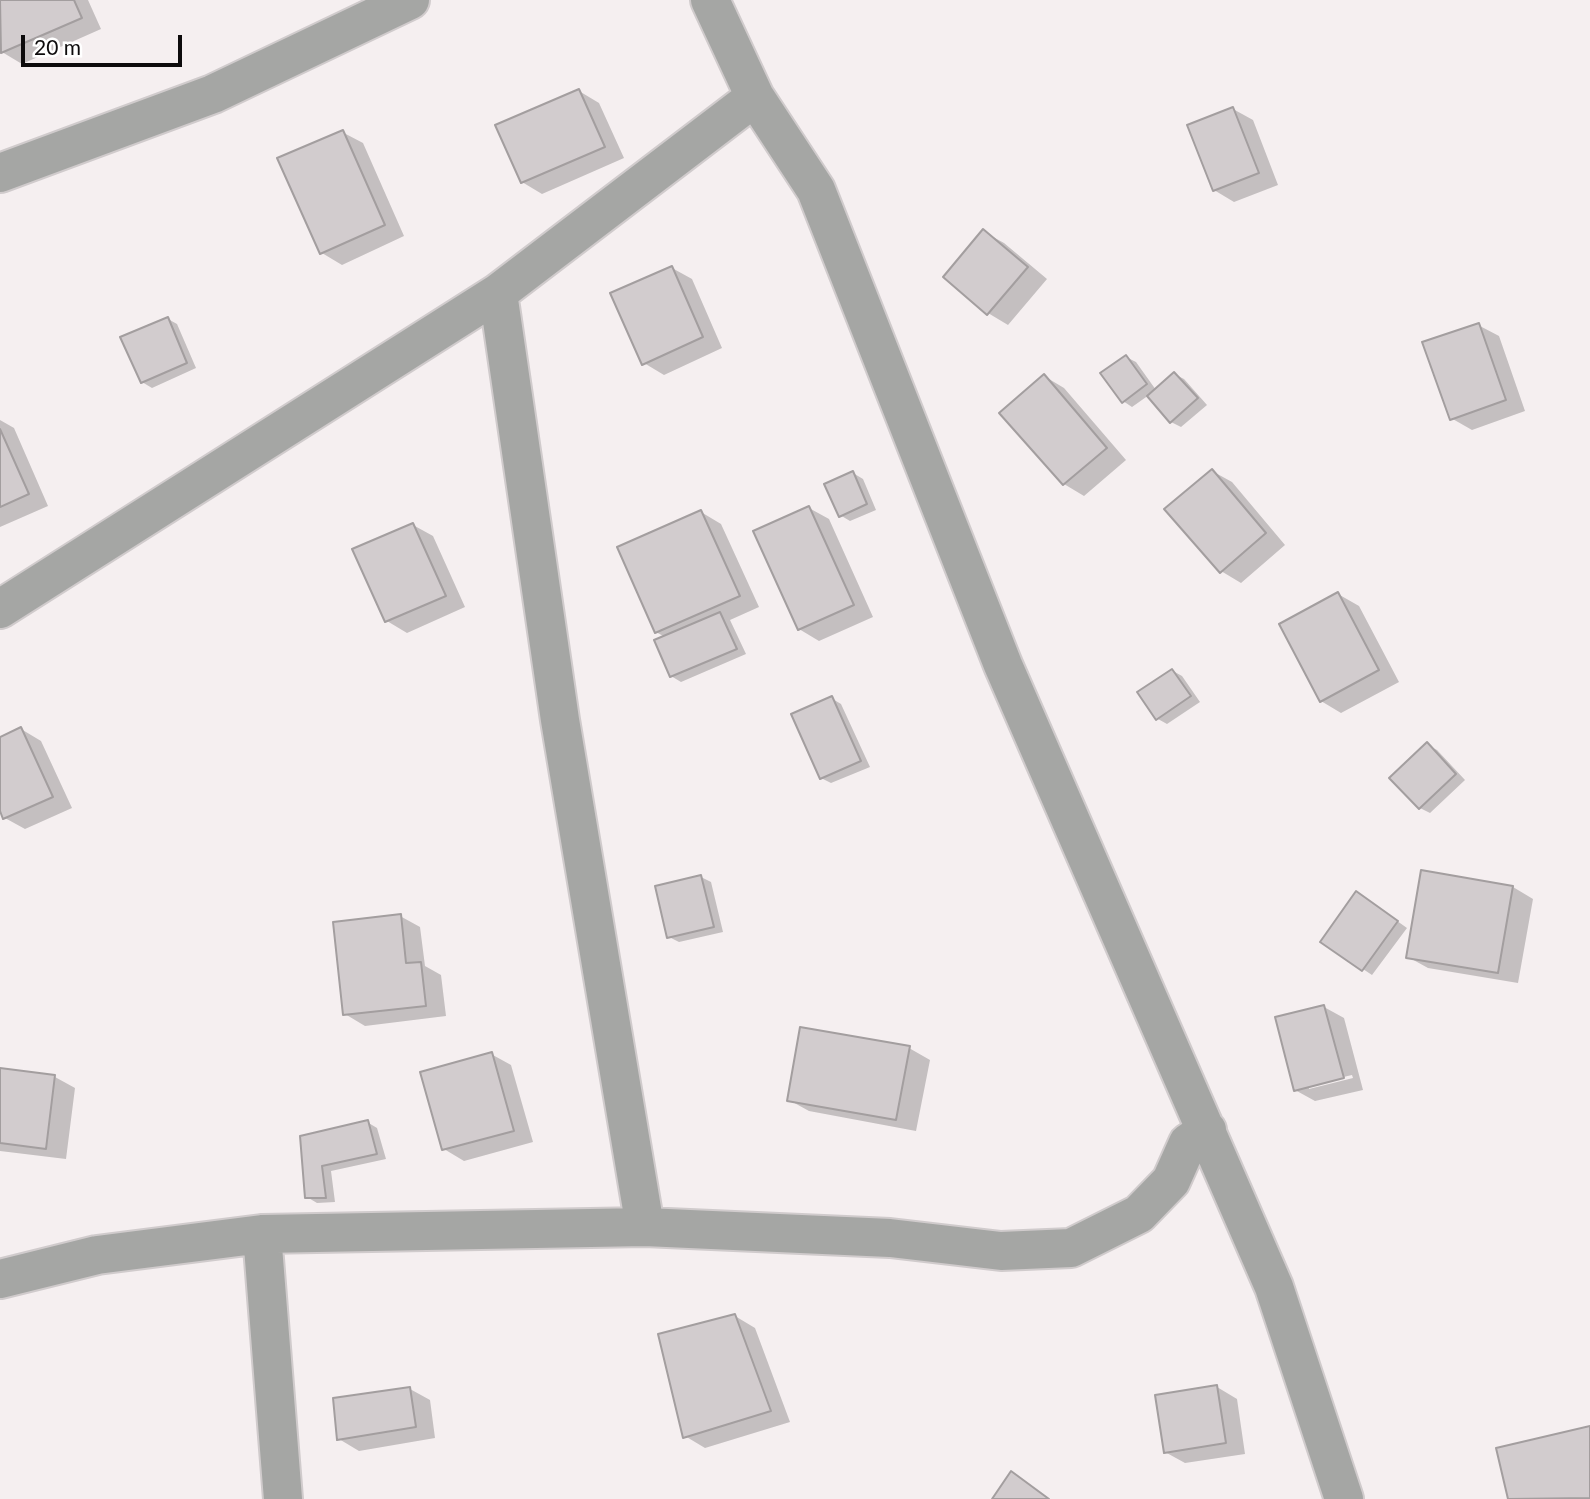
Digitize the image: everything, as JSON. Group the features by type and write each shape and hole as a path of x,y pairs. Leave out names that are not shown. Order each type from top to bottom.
{"street":[{"path":"0,173 213,94 410,0"},
{"path":"710,0 755,97 816,190 1003,665 1274,1287 1344,1499"},
{"path":"0,609 498,293 755,97"},
{"path":"498,293 560,720 645,1227"},
{"path":"0,1279 97,1255 262,1234 645,1227 890,1238 1001,1251 1071,1248 1139,1214 1171,1181 1188,1143 1207,1130"},
{"path":"262,1234 283,1499"}],"building":[{"path":"0,0 74,0 82,18 1,53"},
{"path":"579,89 605,147 521,183 495,125"},
{"path":"1233,107 1259,173 1213,191 1187,125"},
{"path":"343,130 385,225 320,254 277,158"},
{"path":"983,229 1028,267 987,315 943,277"},
{"path":"672,266 703,337 642,365 610,293"},
{"path":"168,317 187,363 141,383 120,337"},
{"path":"1479,323 1506,400 1450,420 1422,342"},
{"path":"1126,355 1147,384 1122,403 1100,373"},
{"path":"1174,372 1198,398 1170,423 1147,396"},
{"path":"1044,374 1107,448 1063,485 999,413"},
{"path":"0,429 29,494 0,507"},
{"path":"1212,469 1266,533 1220,573 1164,509"},
{"path":"853,471 867,504 839,517 824,484"},
{"path":"809,506 854,605 798,630 753,531"},
{"path":"701,510 740,596 655,633 617,547"},
{"path":"413,523 446,596 385,622 352,549"},
{"path":"1338,592 1379,670 1320,702 1279,624"},
{"path":"720,612 737,649 670,677 654,640"},
{"path":"1172,669 1191,696 1156,720 1137,692"},
{"path":"832,696 861,761 820,779 791,714"},
{"path":"21,727 53,797 3,819 0,811 0,737"},
{"path":"1427,742 1456,774 1419,809 1389,778"},
{"path":"1421,870 1513,886 1498,973 1406,958"},
{"path":"701,875 714,927 667,938 655,886"},
{"path":"1356,891 1398,921 1362,971 1320,942"},
{"path":"401,914 406,963 421,962 426,1006 343,1015 333,922"},
{"path":"1324,1005 1344,1078 1294,1091 1275,1017"},
{"path":"800,1027 910,1046 896,1120 787,1101"},
{"path":"492,1052 514,1131 442,1150 420,1072"},
{"path":"0,1068 55,1075 46,1149 0,1143"},
{"path":"368,1120 377,1154 322,1166 326,1198 305,1198 300,1136"},
{"path":"735,1314 771,1411 683,1438 658,1334"},
{"path":"1217,1385 1226,1443 1164,1453 1155,1395"},
{"path":"410,1387 416,1427 337,1440 333,1398"},
{"path":"1590,1426 1590,1498 1508,1499 1496,1448"},
{"path":"1011,1471 1049,1499 992,1499"}]}
